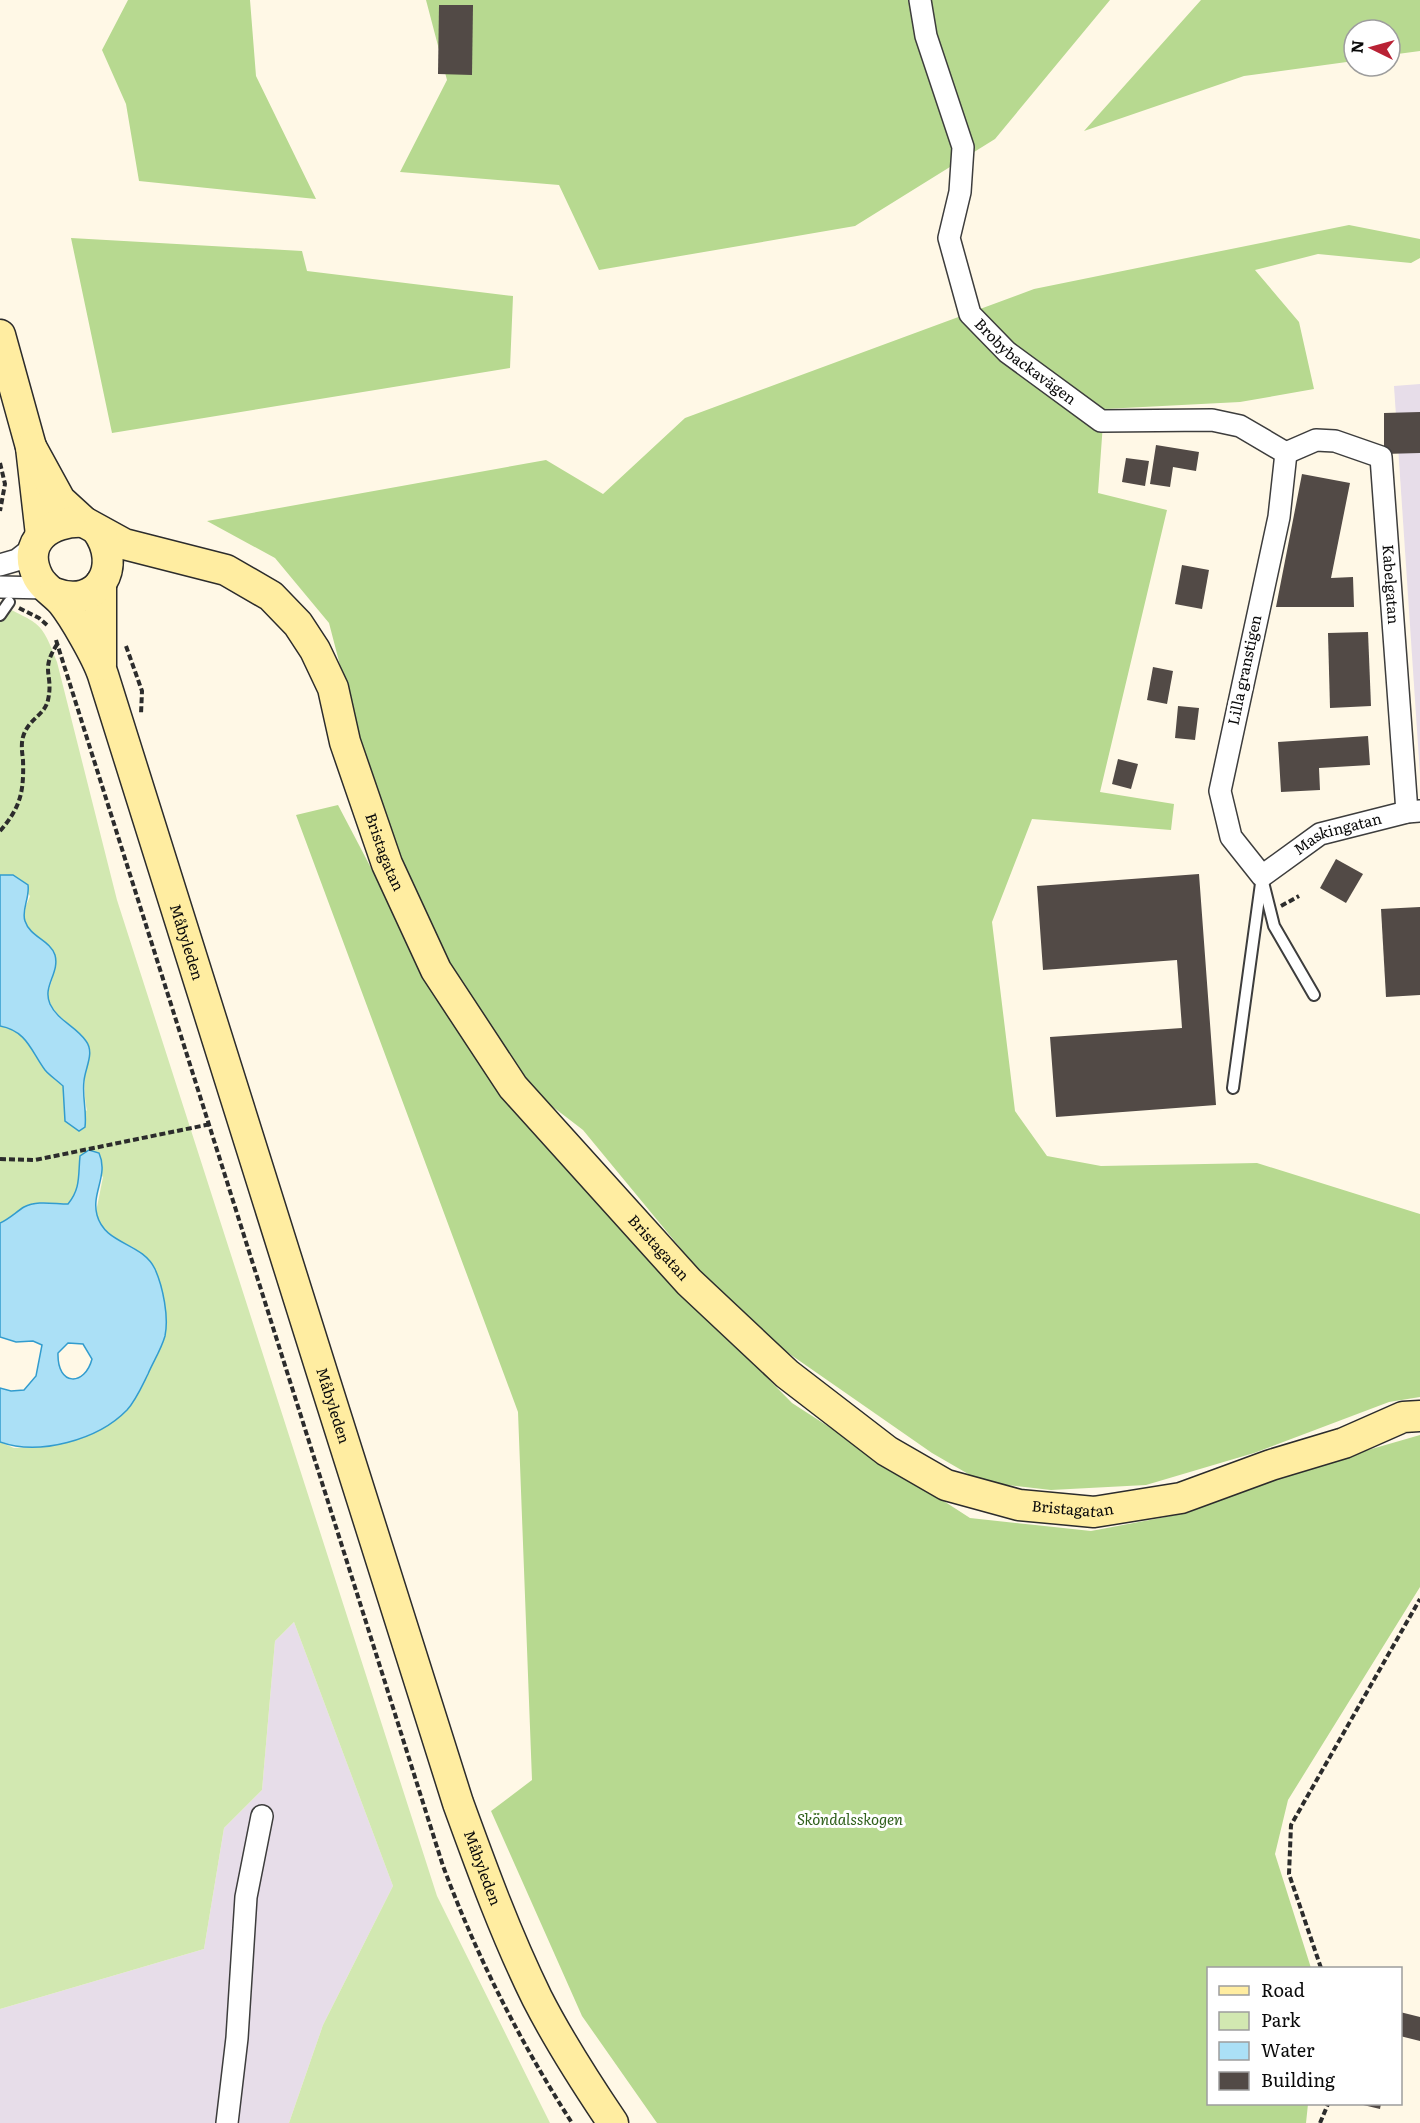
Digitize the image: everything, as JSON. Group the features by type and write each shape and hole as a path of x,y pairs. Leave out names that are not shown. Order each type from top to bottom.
{"street":[{"name":"Brobybackavägen","path":"920,0 926,36 963,147 960,192 949,238 970,314 1007,352 1101,421 1212,420 1240,426 1286,453"},
{"name":"Måbyleden","path":"0,335 31,447 38,541 33,560 36,572 71,614 101,668 184,942 458,1803 493,1900 538,2000 583,2079 613,2123"},
{"name":"Kabelgatan","path":"1286,453 1316,440 1335,441 1381,457 1414,812"},
{"name":"Måbyleden","path":"31,447 60,500 107,543 110,561 104,579 101,668"},
{"name":"Lilla granstigen","path":"1262,876 1231,837 1220,791 1279,517 1286,453"},
{"path":"0,565 17,560 52,526 66,521 91,526"},
{"name":"Bristagatan","path":"91,526 124,544 226,570 271,596 298,624 315,650 333,688 345,742 387,864 436,970 513,1088 689,1282 787,1374 887,1451 946,1485 1019,1505 1094,1512 1181,1498 1271,1465 1344,1443 1403,1417 1420,1416"},
{"name":"Bristagatan","path":"104,579 149,561 184,560"},
{"path":"5,594 51,591 74,597 86,595 104,579"},
{"name":"Maskingatan","path":"1262,876 1320,834 1414,812"},
{"path":"227,2123 237,2038 246,1897 262,1816"}],"lane":[{"path":"0,615 5,594"},
{"path":"1262,876 1274,926 1314,995"},
{"path":"1233,1088 1262,876"}],"path":[{"path":"0,465 5,484 0,511"},
{"path":"5,594 45,623 57,643 122,855 211,1124 443,1866 496,1992 572,2123"},
{"path":"124,639 142,691 141,713 144,723"},
{"path":"0,831 15,813 22,792 22,739 27,724 40,715 48,702 46,664 57,643"},
{"path":"0,1159 35,1160 211,1124"},
{"path":"1321,1967 1289,1874 1291,1825 1420,1599"},
{"path":"1320,2123 1327,2105"}],"shaded area":[{"path":"1420,384 1420,775 1394,386"},
{"path":"294,1622 393,1886 323,2025 289,2123 0,2123 0,2009 204,1949 224,1828 262,1790 275,1641"}],"green space":[{"path":"128,0 250,0 256,76 316,199 139,181 126,104 102,50"},
{"path":"426,0 1110,0 995,139 855,226 599,270 559,185 400,172 447,80"},
{"path":"1201,0 1420,0 1420,51 1402,53 1402,18 1342,18 1342,63 1244,76 1084,131"},
{"path":"1349,225 1420,239 1420,258 1411,263 1318,254 1255,270 1299,322 1314,389 1240,402 1104,409 1098,493 1167,510 1100,792 1174,804 1171,830 1032,819 992,922 1015,1111 1047,1156 1101,1166 1257,1163 1420,1214 1420,1397 1389,1402 1254,1453 1146,1485 1051,1490 982,1482 932,1453 738,1318 583,1130 514,1077 422,934 367,769 329,623 275,558 207,521 546,460 603,494 685,418 1034,289"},
{"path":"71,238 302,251 307,271 513,296 510,368 112,433"},
{"path":"0,604 31,620 42,630 57,662 117,900 437,1896 550,2123 289,2123 323,2025 393,1886 294,1622 275,1641 262,1790 224,1828 204,1949 0,2009 0,1442 14,1448 33,1447 129,1408 161,1347 165,1306 155,1269 133,1247 119,1242 100,1224 96,1212 103,1177 80,1156 77,1187 68,1204 29,1205 0,1223 0,1026 22,1037 45,1070 63,1086 63,1095 87,1111 85,1064 79,1036 50,1004 47,996 53,977 50,947 32,934 23,920 30,896 13,875 0,875"},
{"name":"Sköndalsskogen","path":"338,805 413,948 500,1087 620,1228 792,1403 970,1518 1091,1531 1187,1513 1285,1474 1420,1435 1420,1587 1288,1800 1275,1854 1311,1967 1207,1967 1207,2105 1308,2105 1306,2123 657,2123 582,2016 491,1811 532,1780 518,1412 296,815"}],"water":[{"path":"0,875 13,875 28,885 25,921 31,931 49,946 55,955 55,968 48,991 50,1004 53,1010 82,1036 89,1046 90,1056 84,1087 85,1127 79,1131 65,1121 63,1086 45,1070 22,1037 0,1026"},
{"path":"89,1150 99,1153 102,1161 96,1199 97,1215 101,1225 115,1238 142,1253 155,1269 164,1302 165,1336 136,1397 115,1421 84,1437 67,1442 50,1446 15,1446 0,1442 0,1388 11,1391 24,1390 36,1376 42,1345 33,1341 16,1342 0,1337 0,1223 29,1205 68,1204 77,1187 80,1156","holes":["68,1343 83,1344 92,1359 88,1368 78,1378 66,1377 59,1364 58,1353"]}],"building":[{"path":"439,5 473,5 472,75 438,74"},
{"path":"1420,412 1420,453 1384,454 1384,413"},
{"path":"1156,445 1199,452 1196,471 1173,467 1170,487 1150,484"},
{"path":"1126,458 1149,461 1145,486 1122,482"},
{"path":"1302,474 1350,483 1331,578 1353,577 1354,607 1276,607"},
{"path":"1182,565 1209,570 1202,609 1175,604"},
{"path":"1368,632 1371,706 1330,708 1328,633"},
{"path":"1153,667 1173,671 1167,704 1147,700"},
{"path":"1178,706 1199,708 1195,740 1175,738"},
{"path":"1368,736 1370,765 1319,768 1320,790 1281,792 1278,742"},
{"path":"1118,759 1138,764 1131,789 1112,784"},
{"path":"1336,859 1363,874 1346,903 1320,888"},
{"path":"1199,874 1216,1105 1056,1117 1050,1037 1182,1028 1177,960 1043,970 1037,886"},
{"path":"1420,907 1420,995 1386,997 1381,909"},
{"path":"1402,2012 1420,2017 1420,2041 1402,2036"},
{"path":"1363,2105 1381,2105 1380,2109"}]}
